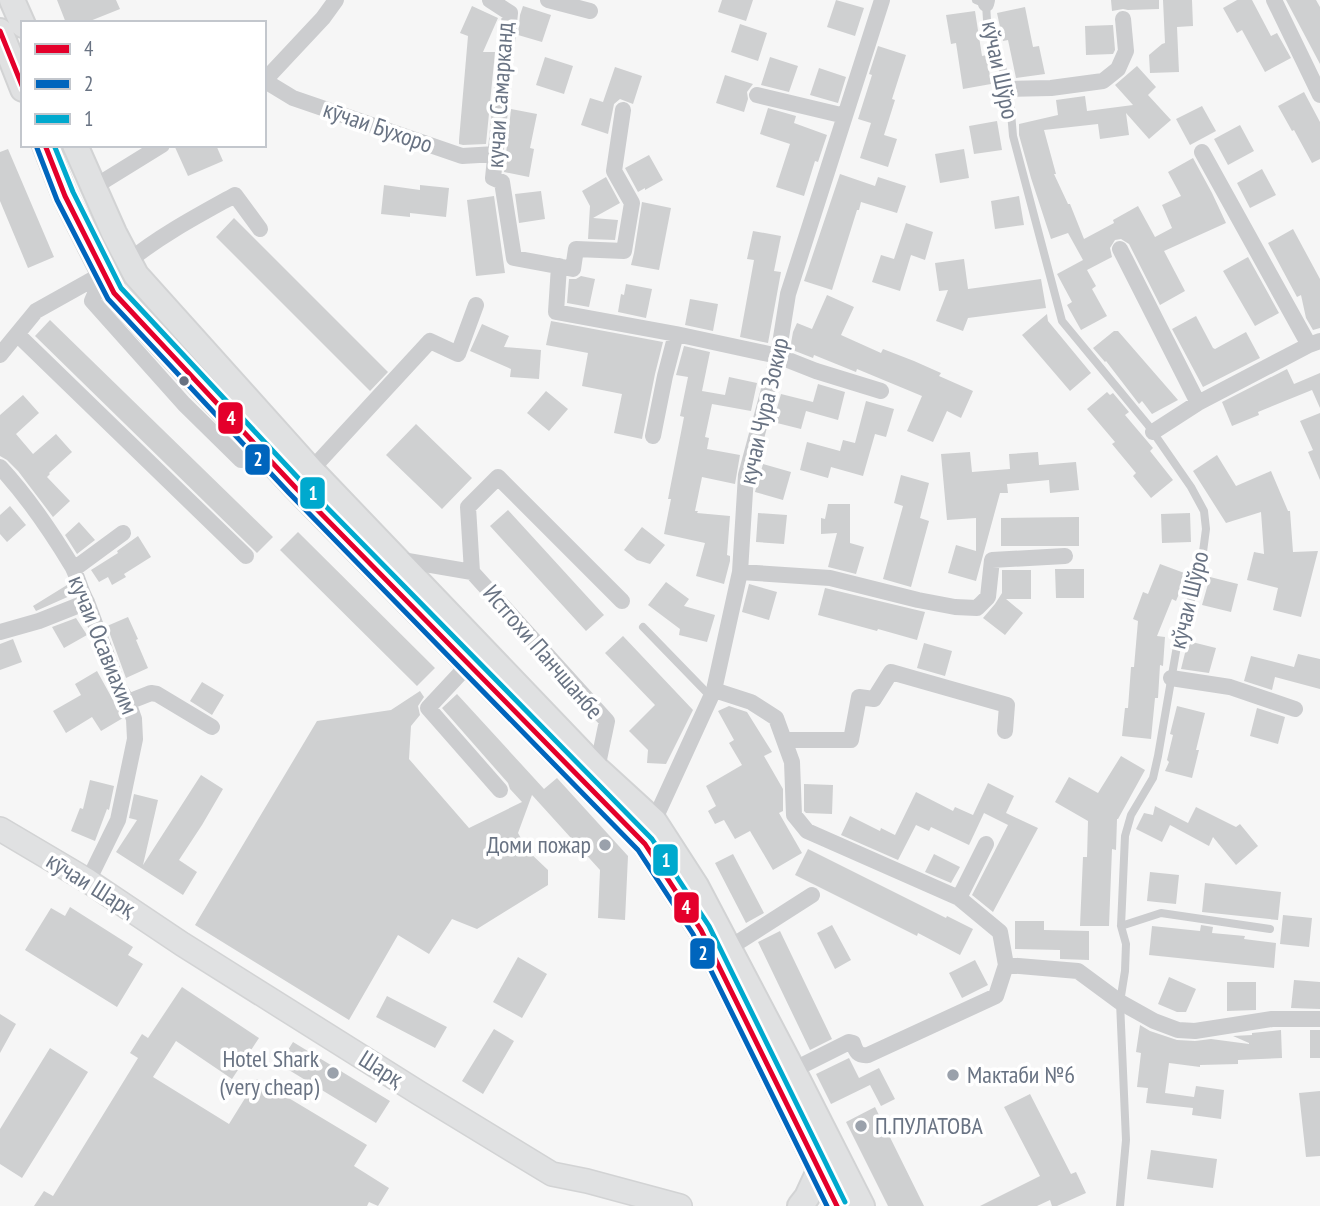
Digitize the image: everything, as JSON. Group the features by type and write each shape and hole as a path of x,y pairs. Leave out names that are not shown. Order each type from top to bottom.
{"main road":[{"path":"12,0 21,21"},
{"path":"0,32 21,84"},
{"path":"46,147 65,196 114,293 267,458 645,844 701,930 836,1206"},
{"path":"76,147 136,275 312,470 597,769 654,821 696,886 862,1206"},
{"path":"103,270 115,268 127,257"},
{"path":"118,297 132,284 145,284"},
{"name":"кӯчаи Шарқ","path":"0,829 88,881 181,944"},
{"name":"Шарқ","path":"181,944 552,1174 680,1206"},
{"path":"800,1206 819,1171"}],"street":[{"name":"кӯчаи Бухоро","path":"266,80 336,0"},
{"name":"кучаи Самарканд","path":"490,0 512,6 493,178 502,182 514,258 566,267"},
{"path":"548,0 590,11"},
{"name":"кучаи Чура Зокир","path":"654,821 713,694 740,572 746,475 778,356 788,294 882,0"},
{"path":"1273,0 1320,95"},
{"path":"1009,89 1051,88 1103,82 1118,69 1126,51 1123,19"},
{"name":"кӯчаи Бухоро","path":"266,82 293,98 462,156 496,154"},
{"path":"757,94 845,116"},
{"path":"623,110 614,171 632,203 624,251 576,249 566,267 556,312 778,356 881,391"},
{"path":"94,187 159,147"},
{"path":"1153,432 1198,402 1315,343 1202,152"},
{"path":"127,257 235,195 260,229"},
{"path":"1120,249 1198,402"},
{"path":"0,355 36,311 103,270"},
{"path":"103,270 92,301 184,404 241,460 267,458"},
{"path":"312,470 430,341 458,354 476,305"},
{"path":"17,334 246,556"},
{"path":"653,436 676,334"},
{"name":"кучаи Осавиахим","path":"1,471 41,519 74,569 80,591 87,601 119,688 134,719 135,739 118,820 88,881"},
{"path":"472,572 468,507 498,477 622,601"},
{"path":"74,569 123,533"},
{"path":"740,572 830,578 918,600 977,608 988,597 992,560 1065,556"},
{"name":"Истгохи Панчшанбе","path":"397,559 472,572 607,721 597,769"},
{"path":"0,632 39,621 87,601"},
{"path":"469,664 428,708 500,790"},
{"path":"785,740 851,740 859,698 874,699 891,672 1007,705 1005,731"},
{"path":"1171,678 1230,687 1295,709"},
{"path":"128,702 151,693 157,694 212,727"},
{"path":"713,694 751,702 776,718 792,762 794,815 807,831 959,898 1000,932 1006,965 996,996 868,1055 856,1053 853,1043 849,1042 793,1070"},
{"path":"959,898 986,844"},
{"path":"729,948 812,895"},
{"path":"1006,965 1079,971 1120,1002 1154,1021 1178,1030 1195,1031 1272,1019 1320,1019"}],"lane":[{"name":"кўчаи Шўро","path":"983,1 1009,89 1013,136 1062,321 1153,432 1191,486 1204,511 1206,529 1201,567 1177,646 1153,778 1131,815 1125,836 1121,926 1126,944 1120,1002 1126,1140 1120,1206"},
{"path":"643,627 713,694"},
{"path":"1121,926 1161,913 1270,929"}],"building":[{"path":"57,0 116,0 120,9 90,21 65,21"},
{"path":"722,0 753,0 746,21 718,12"},
{"path":"836,0 864,8 855,36 827,27"},
{"path":"1111,0 1159,0 1159,9 1112,11"},
{"path":"1163,0 1192,0 1193,26 1177,27 1179,72 1150,73 1149,55 1165,43"},
{"path":"1237,0 1252,0 1271,36 1277,33 1291,58 1265,72 1242,30 1237,33 1223,8"},
{"path":"1286,0 1316,0 1320,7 1320,64"},
{"path":"472,6 498,18 483,52 495,52 486,144 463,145 459,144 459,140 468,36 460,33"},
{"path":"523,6 551,15 542,42 518,35"},
{"path":"1025,7 1033,47 1039,46 1045,74 1016,78 1008,40 1003,41 997,13"},
{"path":"975,11 982,56 987,55 991,84 963,89 956,43 951,44 946,15"},
{"path":"740,24 767,33 758,61 731,52"},
{"path":"1113,25 1113,54 1086,55 1085,26"},
{"path":"878,46 906,55 884,135 897,139 888,167 860,158 871,123 858,119"},
{"path":"545,57 573,66 564,94 536,85"},
{"path":"770,57 798,66 789,92 761,85"},
{"path":"1137,66 1156,87 1148,95 1171,120 1149,139 1126,113 1129,135 1100,139 1098,124 1044,130 1054,174 1084,239 1138,206 1155,237 1172,228 1162,205 1181,196 1168,172 1193,158 1226,223 1164,251 1185,291 1160,305 1129,244 1121,239 1115,240 1110,248 1112,257 1087,270 1096,286 1092,289 1107,316 1081,330 1067,305 1072,302 1057,274 1083,260 1068,233 1051,239 1019,135 1019,124 1058,115 1056,100 1085,96 1087,111 1133,105 1115,85"},
{"path":"615,67 642,76 633,104 620,99 614,104 608,134 581,125 590,98 603,102"},
{"path":"819,68 846,77 838,103 810,95"},
{"path":"725,75 753,84 747,92 744,112 716,103"},
{"path":"1304,92 1320,122 1320,159 1312,163 1278,106"},
{"path":"1202,106 1216,131 1190,145 1176,119"},
{"path":"768,108 796,116 794,123 827,135 804,196 776,187 790,144 760,134"},
{"path":"511,109 537,114 530,148 534,149 529,177 504,172"},
{"path":"997,121 1002,150 974,154 969,126"},
{"path":"1240,125 1254,151 1228,165 1214,139"},
{"path":"175,147 217,147 223,161 188,176"},
{"path":"8,149 54,257 28,268 0,201 0,152"},
{"path":"964,149 969,178 940,183 935,154"},
{"path":"649,155 663,180 638,192 625,168"},
{"path":"1262,169 1276,195 1250,208 1237,183"},
{"path":"840,174 875,186 878,177 906,186 897,213 861,202 832,290 804,281"},
{"path":"606,177 620,203 593,218 618,220 615,240 588,239 590,206 582,191"},
{"path":"384,185 420,190 420,185 449,188 446,217 410,213 410,217 381,214"},
{"path":"541,191 545,219 519,223 515,194"},
{"path":"494,196 505,273 476,276 467,200"},
{"path":"1019,196 1024,225 995,229 991,201"},
{"path":"642,202 671,208 659,270 631,265"},
{"path":"234,218 388,372 370,391 216,237"},
{"path":"906,223 933,232 925,260 911,255 900,291 872,282 881,255 894,259"},
{"path":"1293,229 1320,279 1320,328 1313,330 1306,318 1301,295 1297,297 1268,243"},
{"path":"753,231 781,236 774,271 781,272 768,343 740,337 754,260 747,259"},
{"path":"1248,257 1279,313 1255,326 1223,271"},
{"path":"964,259 968,289 1041,279 1046,308 968,318 963,331 936,321 948,290 939,291 935,263"},
{"path":"581,276 595,279 589,307 567,303 569,279"},
{"path":"626,284 652,289 646,318 618,312"},
{"path":"827,295 854,307 841,335 881,353 883,349 914,361 973,391 961,418 947,411 933,442 907,431 922,396 857,369 856,372 814,355 813,358 790,349 797,323 812,329"},
{"path":"690,299 718,304 713,331 685,325"},
{"path":"1047,314 1048,321 1091,373 1070,391 1022,335"},
{"path":"1196,316 1213,348 1246,332 1260,358 1203,387 1172,329"},
{"path":"50,320 273,537 257,553 35,336"},
{"path":"551,321 663,342 642,439 614,433 622,394 582,386 588,353 546,345"},
{"path":"482,324 509,336 504,347 541,350 539,379 510,377 511,369 470,351"},
{"path":"1114,331 1118,331 1178,400 1152,414 1142,401 1139,404 1093,348"},
{"path":"684,346 710,352 702,391 725,395 729,377 757,383 751,411 712,404 705,437 709,438 707,449 740,455 735,484 702,477 695,511 730,516 727,555 730,556 730,561 724,584 696,576 705,543 664,534 684,417 680,416 688,377 676,375"},
{"path":"1287,369 1294,384 1320,373 1320,408 1312,390 1232,426 1222,402"},
{"path":"818,384 845,392 838,420 806,411 801,429 773,422 781,394 813,402"},
{"path":"546,391 568,409 549,431 527,413"},
{"path":"1107,392 1110,395 1113,393 1129,412 1125,415 1153,448 1150,451 1173,480 1151,498 1133,476 1136,473 1112,444 1115,442 1087,409"},
{"path":"23,395 39,413 16,434 33,454 56,434 72,452 47,477 70,501 53,517 18,471 0,456 0,415"},
{"path":"866,401 894,409 886,437 875,434 863,476 831,467 828,478 800,470 807,442 840,451 843,440 855,443"},
{"path":"1320,413 1320,480 1308,452 1313,450 1300,421"},
{"path":"416,424 472,478 442,509 386,455"},
{"path":"970,452 972,472 1010,469 1009,454 1038,452 1039,465 1076,462 1079,490 1050,493 1049,480 1007,484 1008,493 1000,493 976,581 948,573 956,545 976,551 976,518 947,520 941,454"},
{"path":"1217,455 1236,486 1271,471 1290,511 1293,552 1318,551 1301,617 1273,610 1278,588 1247,580 1254,552 1264,554 1261,512 1226,523 1193,471"},
{"path":"763,464 791,472 783,500 755,492"},
{"path":"901,475 929,483 920,518 929,521 911,587 883,579 903,506 894,503"},
{"path":"828,504 850,504 850,543 864,547 856,574 828,567 837,533 821,534 821,518 825,519"},
{"path":"10,506 26,525 7,542 0,534 0,515"},
{"path":"508,510 604,615 586,631 490,526"},
{"path":"758,513 787,515 784,544 756,542"},
{"path":"1190,513 1191,542 1162,543 1161,514"},
{"path":"1079,517 1079,546 1001,546 1001,518"},
{"path":"79,522 95,540 77,554 65,535"},
{"path":"642,527 665,545 650,564 637,560 624,550"},
{"path":"298,532 435,668 417,686 280,550"},
{"path":"138,536 151,557 112,585 108,577 99,582 91,570"},
{"path":"1160,564 1187,574 1176,601 1172,599 1157,636 1165,637 1151,739 1122,736 1125,708 1128,708 1131,667 1134,667 1138,621 1133,619 1143,592 1148,594"},
{"path":"1055,569 1084,569 1084,598 1056,598"},
{"path":"1002,570 1031,570 1031,599 1006,599 1023,613 1005,635 983,618 1002,593"},
{"path":"1210,577 1238,584 1231,612 1202,605"},
{"path":"666,582 689,599 684,606 715,615 707,642 679,635 680,629 648,605"},
{"path":"749,584 777,592 769,620 742,612"},
{"path":"67,585 72,595 36,611 33,606"},
{"path":"825,588 925,612 917,640 818,615"},
{"path":"128,617 148,668 126,678 107,626"},
{"path":"76,618 87,635 64,648 52,627"},
{"path":"623,636 693,710 666,764 647,763 648,750 629,731 655,705 605,653"},
{"path":"13,639 22,662 0,670 0,644"},
{"path":"1188,641 1216,648 1209,673 1181,669"},
{"path":"924,643 952,651 945,676 917,668"},
{"path":"1298,654 1320,659 1320,689 1275,677 1272,690 1244,681 1251,656 1294,667"},
{"path":"97,671 123,718 101,731 92,717 66,733 53,711 81,695 75,684"},
{"path":"202,682 224,695 212,715 190,701"},
{"path":"420,691 424,697 418,706 420,715 411,726 409,759 469,828 522,802 442,708 457,694 544,789 557,778 628,856 625,920 598,918 600,870 532,795 518,833 528,851 548,870 548,885 477,929 452,919 429,954 398,935 349,1020 195,925 317,721 391,710"},
{"path":"729,706 747,712 772,752 764,756 783,789 783,811 779,813 802,853 773,870 750,831 735,839 724,820 715,824 708,811 716,806 706,786 742,765 729,743 734,740 718,711"},
{"path":"1177,706 1205,713 1192,778 1165,771 1169,762 1167,760 1173,735 1170,734"},
{"path":"1257,708 1285,717 1278,744 1250,736"},
{"path":"1121,756 1145,770 1117,819 1116,850 1112,849 1109,926 1080,926 1083,857 1087,857 1088,821 1055,802 1069,777 1098,793"},
{"path":"201,775 223,789 179,860 197,872 183,895 116,852 137,820 129,818 134,794 158,800 143,865"},
{"path":"90,780 114,786 109,810 107,809 95,841 71,831 80,808 83,809"},
{"path":"988,783 1014,796 1006,813 1038,828 993,912 972,895 1008,825 984,813 969,845 931,827 929,831 916,825 898,860 841,835 850,816 880,831 881,828 895,835 916,792 953,811 955,807 973,815"},
{"path":"804,784 833,785 832,814 804,811"},
{"path":"1155,806 1188,823 1196,807 1236,827 1240,824 1258,846 1236,865 1213,837 1209,846 1170,825 1162,842 1136,829 1144,813 1153,815"},
{"path":"808,849 973,929 960,955 795,875"},
{"path":"733,854 764,913 746,923 715,863"},
{"path":"934,854 960,867 951,883 925,872"},
{"path":"1150,872 1179,875 1176,904 1147,901"},
{"path":"1205,883 1281,892 1278,920 1202,912"},
{"path":"70,907 133,947 128,955 143,964 117,1007 25,950 51,908 65,916"},
{"path":"1283,915 1312,918 1309,947 1280,944"},
{"path":"1015,921 1044,921 1044,930 1089,931 1089,960 1060,959 1060,950 1015,949"},
{"path":"832,925 851,960 835,969 817,933"},
{"path":"1201,925 1213,927 1212,933 1245,936 1244,939 1276,943 1274,968 1149,955 1152,926 1200,931"},
{"path":"780,931 832,1039 810,1050 758,942"},
{"path":"518,957 547,974 522,1018 493,1002"},
{"path":"975,960 988,985 962,998 949,973"},
{"path":"1169,977 1196,989 1186,1012 1177,1012 1158,1004"},
{"path":"1294,980 1320,982 1320,1009 1291,1008"},
{"path":"1227,982 1256,982 1256,1010 1227,1011"},
{"path":"182,987 259,1038 232,1079 176,1041 153,1077 229,1124 257,1079 367,1145 354,1166 389,1188 378,1206 369,1202 367,1206 34,1206 44,1191 53,1196 138,1058 130,1053 142,1034 148,1038"},
{"path":"387,996 447,1027 435,1048 376,1017"},
{"path":"0,1014 16,1024 0,1053"},
{"path":"1140,1025 1177,1040 1211,1039 1249,1044 1233,1036 1281,1030 1282,1058 1238,1060 1238,1064 1200,1067 1169,1063 1165,1093 1194,1097 1196,1086 1224,1090 1221,1119 1192,1115 1193,1108 1146,1103 1148,1088 1137,1087 1141,1053 1136,1052"},
{"path":"494,1029 514,1041 483,1094 462,1081"},
{"path":"1310,1030 1320,1030 1320,1058 1310,1058"},
{"path":"293,1042 390,1101 376,1123 279,1064"},
{"path":"50,1048 88,1072 22,1178 0,1164 0,1129"},
{"path":"849,1058 859,1078 879,1068 895,1099 881,1106 870,1085 831,1104 816,1074"},
{"path":"1320,1091 1320,1156 1306,1157 1299,1093"},
{"path":"1030,1094 1071,1174 1076,1172 1086,1193 1057,1206 1052,1206 1050,1200 1037,1206 980,1206 1040,1176 1004,1107"},
{"path":"875,1107 924,1206 888,1206 846,1122"},
{"path":"1151,1150 1217,1159 1213,1188 1147,1179"}],"transit line":[{"name":"4","path":"0,31 21,83"},
{"name":"4","path":"46,147 65,196 114,293 295,487 645,844 701,930 837,1206"},
{"name":"1","path":"55,147 73,192 121,288 301,481 652,839 709,926 845,1202"},
{"name":"2","path":"37,148 57,200 108,299 289,493 638,850 693,934 827,1206"}],"place":[{"name":"Доми пожар","path":"605,845"},
{"name":"Hotel Shark (very cheap)","path":"333,1073"},
{"name":"Мактаби №6","path":"953,1075"},
{"name":"П.ПУЛАТОВА","path":"861,1126"}]}
